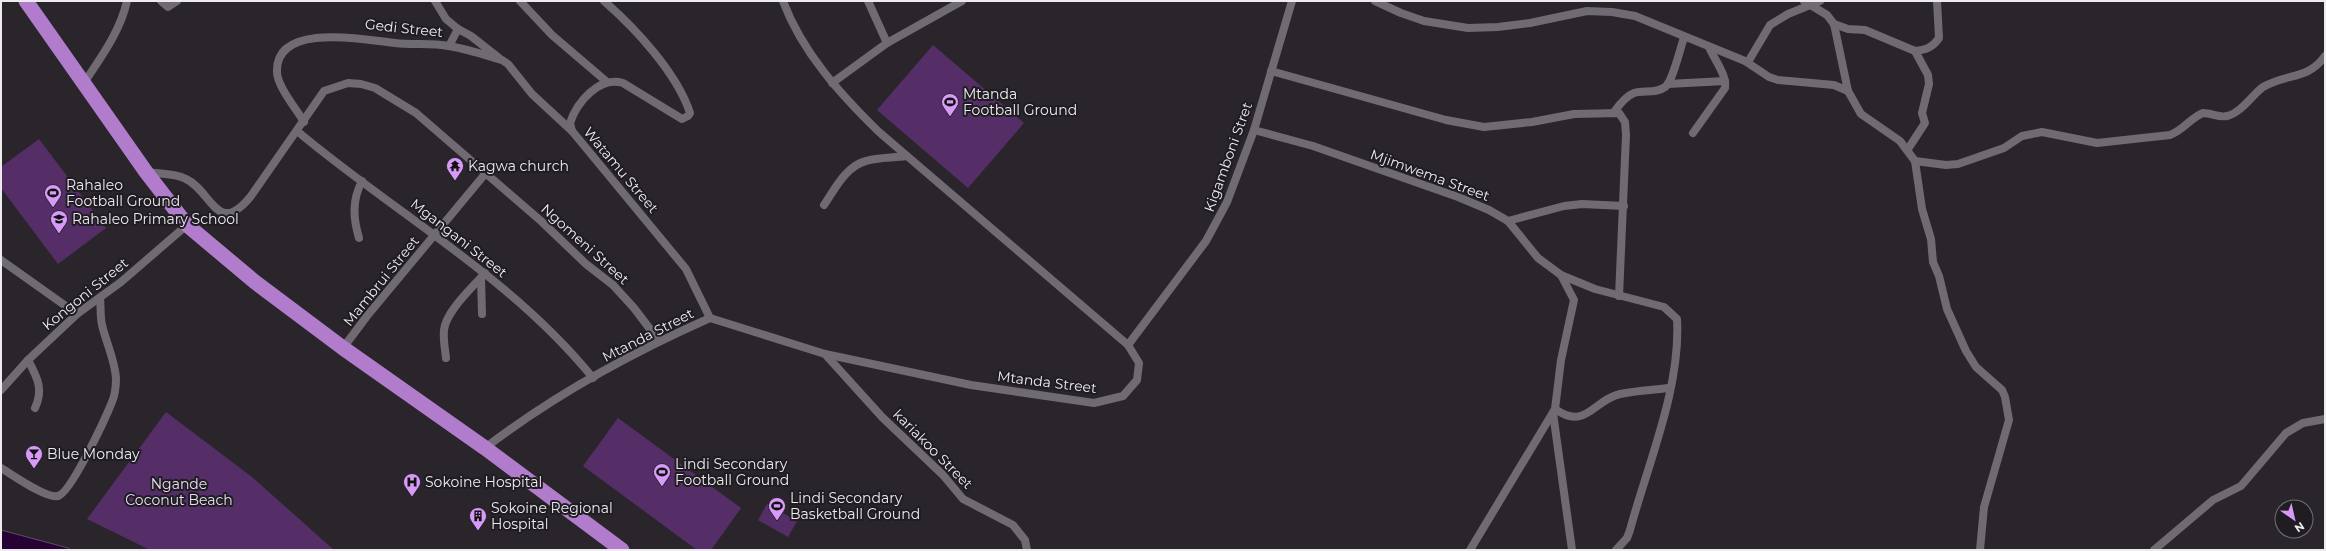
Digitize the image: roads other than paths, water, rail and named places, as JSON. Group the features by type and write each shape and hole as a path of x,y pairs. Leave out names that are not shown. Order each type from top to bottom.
{"highway":[{"path":"26,1 146,172 187,225 237,268 343,348 485,448 622,550"}],"street":[{"path":"84,83 112,39 124,14 127,1"},
{"path":"161,1 168,7 177,1"},
{"path":"435,1 446,19 508,64 532,94 572,131"},
{"path":"520,1 552,35 607,82 615,81 622,83 682,119 688,116 690,113 673,81 633,27 604,1"},
{"name":"Mtanda Street","path":"485,448 561,394 593,378 658,341 710,318 825,354 971,385 1094,403 1123,396 1137,380 1139,362 1128,345 906,156 862,115 832,83 803,42 783,1"},
{"path":"868,1 887,43"},
{"path":"832,83 887,43 961,1"},
{"name":"Kigamboni Stret","path":"1128,345 1206,241 1218,221 1227,202 1254,130 1292,1"},
{"path":"1375,1 1400,13 1424,21 1468,28 1530,24 1587,11 1606,11 1635,16 1684,38 1748,62 1769,76 1778,80 1834,85 1848,91"},
{"path":"1748,62 1770,25 1807,3 1820,1"},
{"path":"1915,51 1932,46 1939,38 1937,1"},
{"path":"1807,3 1827,15 1834,24 1848,91 1866,118 1885,130 1908,149 1915,161 1922,209 1932,239 1933,262 1939,276 1946,309 1966,351 1976,367 2002,390 2009,420 1984,507 1980,550"},
{"path":"1834,24 1848,29 1865,30 1915,51 1928,75 1929,90 1922,113 1925,123 1908,149"},
{"path":"448,46 458,29"},
{"name":"Gedi Street","path":"304,122 280,83 276,71 283,52 293,45 318,37 362,37 394,43 448,46 502,60"},
{"path":"1668,84 1684,38"},
{"path":"1693,133 1725,88 1725,81 1709,47"},
{"path":"1915,161 1946,165 1958,164 2004,148 2022,136 2042,132 2097,143 2170,134 2180,131 2200,114 2206,113 2221,117 2233,114 2263,88 2281,79 2314,70 2325,56"},
{"path":"1271,71 1446,120 1484,127 1532,122 1574,114 1619,113 1625,122 1624,206 1619,296"},
{"path":"1614,112 1628,97 1635,93 1657,90 1668,84 1725,81"},
{"name":"Watamu Street","path":"607,82 596,88 581,103 570,123 572,131 686,269 710,318"},
{"name":"Ngomeni Street","path":"146,172 186,178 216,208 225,213 233,212 245,204 304,122 319,97 327,89 348,83 361,84 388,95 416,113 541,221 586,264 614,285 634,308 658,341"},
{"name":"Mjimwema Street","path":"1254,130 1313,146 1458,197 1508,221 1538,258 1561,275 1574,300 1561,360 1554,411 1470,550"},
{"name":"Mgangani Street","path":"297,132 435,235 555,337 593,378"},
{"path":"824,205 847,173 855,166 866,161 906,156"},
{"name":"Mambrui Street","path":"343,348 367,316 485,174"},
{"path":"360,238 354,216 356,193 362,181"},
{"path":"1508,221 1564,206 1582,204 1624,206"},
{"name":"Kongoni Street","path":"2,387 28,360 77,314 100,298 187,225"},
{"path":"1,260 77,314"},
{"path":"1561,275 1579,283 1619,296 1664,307 1676,319 1678,350 1670,388 1630,530 1627,538 1616,550"},
{"path":"482,314 483,276"},
{"path":"446,358 444,330 446,322 459,303 483,276"},
{"path":"1,468 40,491 54,496 61,495 67,489 80,469 113,401 116,385 116,376 101,323 100,298"},
{"name":"kariakoo Street","path":"825,354 882,417 929,461 963,499 1013,525 1025,540 1027,550"},
{"path":"28,360 40,386 41,392 35,408"},
{"path":"1554,411 1569,418 1579,417 1619,394 1670,388"},
{"path":"1554,411 1572,550"},
{"path":"2154,550 2212,500 2241,486 2286,433 2303,423 2325,419"}],"place":[{"name":"Mtanda Football Ground","path":"950,117"},
{"name":"Kagwa church","path":"455,181"},
{"name":"Rahaleo Football Ground","path":"53,208"},
{"name":"Rahaleo Primary School","path":"59,234"},
{"name":"Blue Monday","path":"34,469"},
{"name":"Lindi Secondary Football Ground","path":"662,487"},
{"name":"Sokoine Hospital","path":"412,497"},
{"name":"Lindi Secondary Basketball Ground","path":"777,521"},
{"name":"Sokoine Regional Hospital","path":"478,531"}],"park label":[{"name":"Ngande Coconut Beach","path":"179,492"}]}
